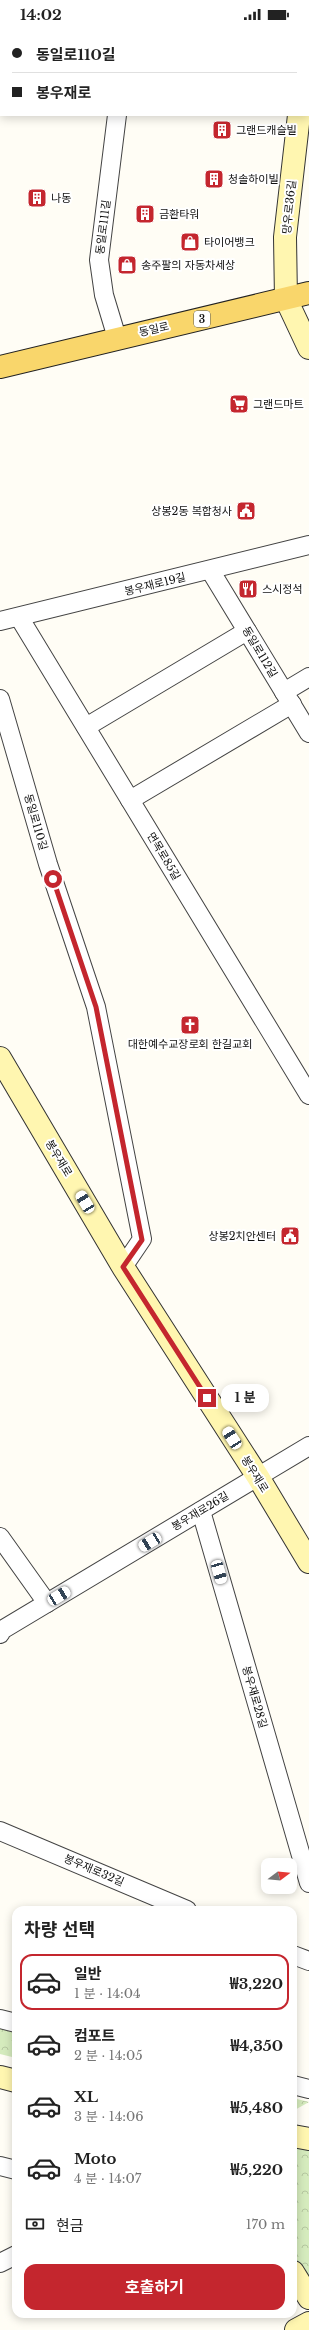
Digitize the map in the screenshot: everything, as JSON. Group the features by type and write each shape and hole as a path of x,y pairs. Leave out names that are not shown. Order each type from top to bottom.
{"main road":[{"name":"동일로","path":"0,366 309,293"}],"street":[{"name":"동일로111길","path":"117,116 99,260 104,295 118,338"},
{"name":"망우로36길","path":"286,299 285,237 299,116"},
{"path":"286,299 309,348"},
{"name":"봉우재로19길","path":"0,621 309,545"},
{"name":"동일로112길","path":"210,570 309,733"},
{"name":"면목로85길","path":"19,617 309,1095"},
{"path":"86,728 247,631"},
{"path":"130,800 288,698 309,677"},
{"name":"동일로110길","path":"0,699 48,864 96,1007 142,1240 123,1267"},
{"name":"봉우재로","path":"0,1058 123,1267 258,1477 309,1562"},
{"name":"봉우재로26길","path":"1,1631 309,1446"},
{"name":"봉우재로28길","path":"201,1511 309,1883"},
{"path":"0,1537 46,1603"},
{"name":"봉우재로32길","path":"0,1831 178,1906"},
{"path":"297,1956 309,1961"},
{"path":"0,2019 12,2022"},
{"path":"0,2077 12,2080"},
{"path":"297,2086 309,2089"},
{"path":"297,2137 309,2139"},
{"path":"0,2166 12,2169"},
{"path":"0,2263 12,2257"},
{"path":"297,2278 309,2298"},
{"path":"296,2330 309,2323"}],"green space":[{"path":"0,2027 12,2030 12,2057 0,2054"},
{"path":"297,2099 309,2102 297,2109"},
{"path":"297,2137 309,2139 309,2299 297,2281"}],"place":[{"name":"그랜드캐슬빌","path":"222,130"},
{"name":"청솔하이빌","path":"214,179"},
{"name":"나동","path":"37,198"},
{"name":"금환타워","path":"145,214"},
{"name":"타이어뱅크","path":"190,242"},
{"name":"송주팔의 자동차세상","path":"127,265"},
{"name":"그랜드마트","path":"239,404"},
{"name":"상봉2동 복합청사","path":"246,511"},
{"name":"스시정석","path":"248,589"},
{"name":"대한예수교장로회 한길교회","path":"190,1025"},
{"name":"상봉2치안센터","path":"290,1236"}],"route":[{"path":"53,879 96,1007 142,1240 123,1267 207,1398"}]}
